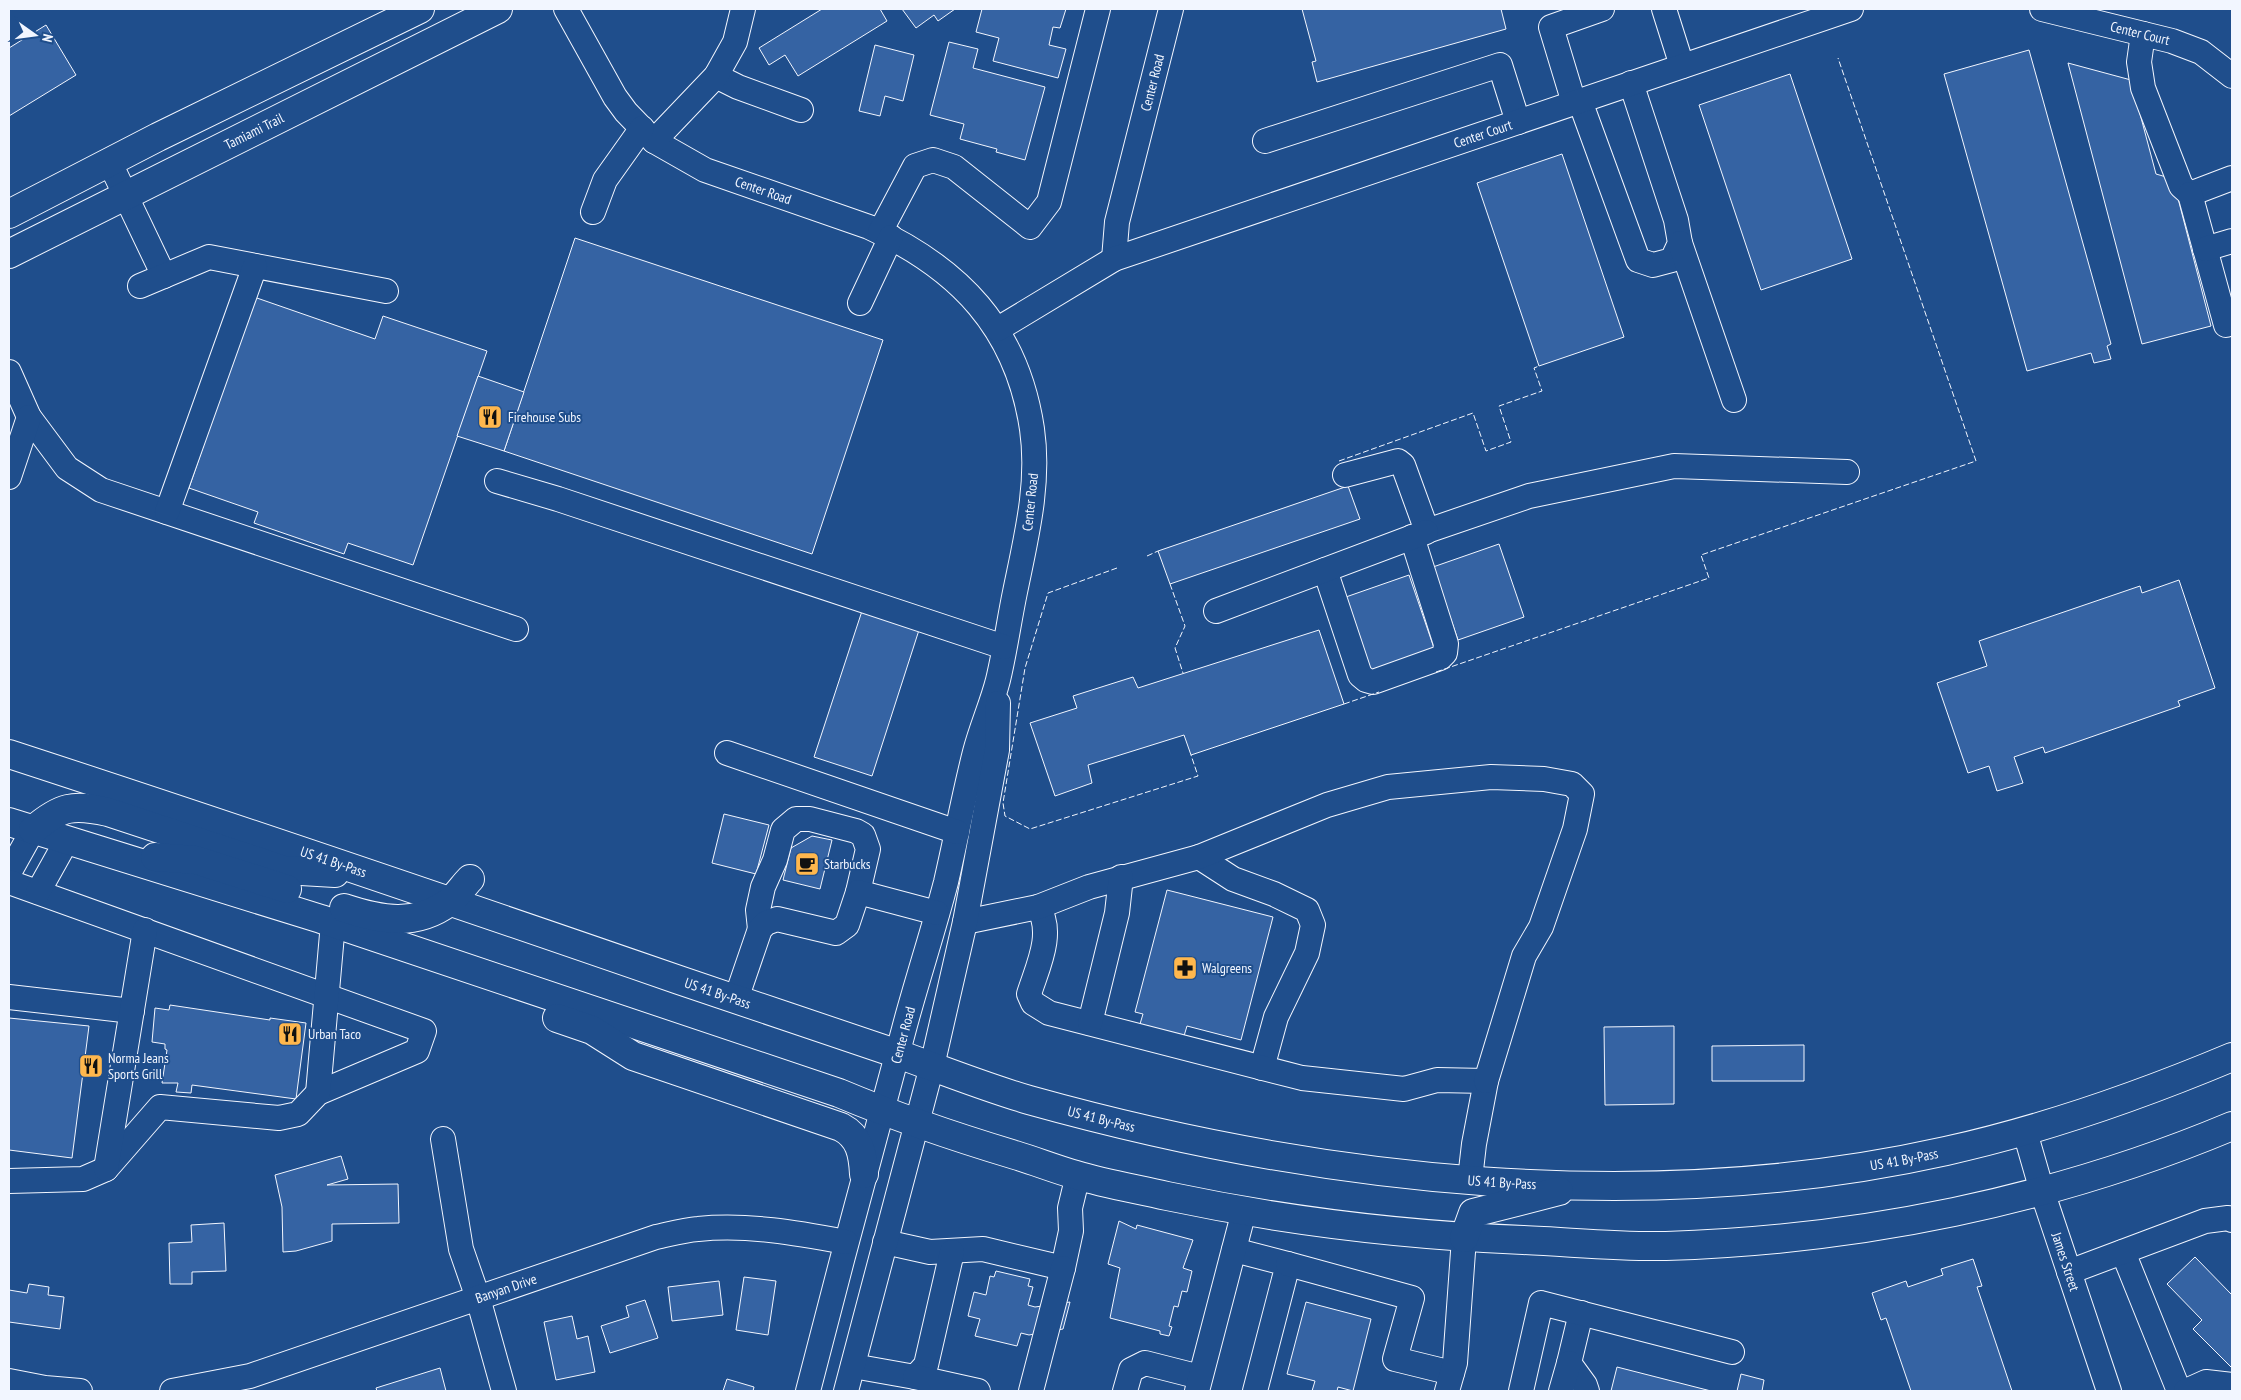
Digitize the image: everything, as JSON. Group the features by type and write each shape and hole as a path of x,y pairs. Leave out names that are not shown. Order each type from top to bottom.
{"main road":[{"path":"9,214 420,9"},
{"name":"Tamiami Trail","path":"9,254 498,9"},
{"name":"US 41 By-Pass","path":"9,754 183,811 366,875 736,999 932,1066 980,1085 1024,1098 1190,1139 1275,1156 1377,1172 1470,1179 1649,1185 1793,1176 1944,1152 2024,1132 2112,1104 2232,1057"},
{"path":"21,826 68,808 91,808 284,870 366,875"},
{"path":"21,826 333,923 839,1093 917,1123 1078,1175 1244,1211 1359,1229 1464,1238 1585,1245 1664,1246 1764,1241 1926,1218 2042,1191 2121,1168 2232,1126"},
{"path":"113,855 196,860 368,917 387,920 420,917 450,902 470,879"},
{"path":"333,923 425,972 592,1030 634,1056 842,1127 851,1132 862,1149 864,1174"},
{"path":"1464,1238 1473,1213 1490,1207 1523,1202 1582,1184"}],"street":[{"name":"Center Road","path":"566,9 615,97 648,134 705,170 885,235 942,268 980,304 998,329 1016,370 1032,425 1034,485 1029,521 998,678 976,748 937,913 864,1174 808,1391"},
{"path":"593,212 605,180 648,134 716,76 734,42 743,9"},
{"path":"860,303 885,235 914,166 933,160 954,167 1030,227 1049,202 1098,9"},
{"name":"Center Road","path":"1114,259 1117,222 1172,9"},
{"path":"1602,9 1551,27 1577,102 1638,260 1654,265 1672,260 1680,244"},
{"path":"1664,9 1682,66"},
{"name":"Center Court","path":"1114,259 1851,9"},
{"name":"Center Court","path":"2042,9 2172,41 2201,52 2231,78"},
{"path":"2143,34 2139,62 2143,88 2181,186 2190,194 2226,325"},
{"path":"1265,141 1500,65 1518,122"},
{"path":"716,76 738,87 801,110"},
{"path":"1631,83 1676,220 1680,244 1734,400"},
{"path":"110,163 164,276"},
{"path":"2190,194 2232,178"},
{"path":"2205,250 2232,241"},
{"path":"140,286 209,257 386,291"},
{"path":"998,329 1114,259"},
{"path":"167,512 254,266"},
{"path":"9,372 30,417 67,468 101,490 516,629"},
{"path":"9,477 30,417"},
{"path":"1325,570 1360,675 1366,680 1373,682 1440,658 1445,653 1446,644 1403,466 1398,461 1344,475"},
{"path":"1216,611 1420,534 1530,496 1674,466 1847,472"},
{"path":"497,481 558,499 1004,647"},
{"name":"Center Road","path":"846,1391 932,1066 965,922 998,750 998,678"},
{"path":"727,753 957,832"},
{"path":"965,922 1038,907 1120,877 1199,856 1327,805 1388,787 1491,777 1544,779 1572,784 1582,794 1574,829 1541,927 1524,956 1486,1081 1474,1144 1470,1179"},
{"path":"736,999 760,929 758,910 763,887 775,860 783,830 796,819 810,818 850,829 863,835 868,849 858,892 850,920 840,931 830,932 778,919 770,921 760,929"},
{"path":"9,873 21,826"},
{"path":"38,892 67,840"},
{"path":"1199,856 1233,879 1274,894 1307,910 1313,926 1307,953 1276,1017 1262,1068"},
{"path":"1090,1023 1117,913 1120,877"},
{"path":"9,882 424,1031 417,1052 318,1093 298,1114 279,1118 160,1107 106,1169 83,1179 9,1181"},
{"path":"858,892 937,913"},
{"path":"1038,907 1044,916 1045,940 1029,994 1033,1002 1049,1012 1302,1078 1404,1089 1437,1080 1486,1081"},
{"path":"318,1093 333,923"},
{"path":"106,1169 145,930"},
{"path":"9,997 132,1011"},
{"name":"James Street","path":"2024,1132 2109,1391"},
{"path":"443,1139 461,1249 478,1298 504,1391"},
{"path":"1031,1391 1071,1232 1070,1208 1078,1175"},
{"path":"1125,1391 1131,1370 1145,1363 1199,1384 1244,1211"},
{"path":"2069,1272 2205,1221 2228,1218 2232,1220"},
{"name":"Banyan Drive","path":"172,1391 221,1386 656,1237 696,1229 735,1227 800,1234 846,1242"},
{"path":"1234,1250 1412,1298 1395,1360 1450,1382 1455,1363 1464,1238"},
{"path":"885,1242 930,1252 983,1249 1063,1268"},
{"path":"915,1377 926,1365 952,1252"},
{"path":"2123,1252 2179,1391"},
{"path":"1255,1391 1288,1264"},
{"path":"1521,1391 1541,1303 1732,1352"},
{"path":"1561,1391 1581,1313"},
{"path":"1569,1363 1585,1384 1587,1391"},
{"path":"853,1366 978,1391"},
{"path":"9,1380 45,1388 80,1391"},
{"path":"2186,1391 2206,1382 2232,1385"}],"building":[{"path":"822,9 880,9 887,21 798,76 785,55 769,65 759,48"},
{"path":"902,9 955,9 938,21 934,15 916,28"},
{"path":"982,9 1066,9 1060,28 1053,27 1049,45 1066,49 1058,78 993,61 999,38 976,32"},
{"path":"1302,9 1501,9 1506,29 1317,82 1312,62 1316,61"},
{"path":"46,25 76,75 9,116 9,48"},
{"path":"949,42 978,49 973,68 1045,87 1025,160 996,152 997,149 960,139 964,124 930,115"},
{"path":"875,45 914,55 903,101 885,96 880,116 859,111"},
{"path":"2029,50 2111,344 2107,346 2111,359 2094,363 2091,353 2027,371 1944,74"},
{"path":"2068,63 2131,80 2156,174 2173,179 2211,326 2142,344"},
{"path":"1790,74 1852,259 1761,290 1699,105"},
{"path":"1562,154 1624,337 1539,366 1477,183"},
{"path":"575,238 883,340 812,554 504,451"},
{"path":"254,297 375,339 383,316 487,351 413,565 348,543 344,554 254,523 258,512 189,488"},
{"path":"478,376 524,392 504,451 457,436"},
{"path":"1348,486 1360,519 1170,584 1158,551"},
{"path":"1499,544 1524,617 1458,640 1433,567"},
{"path":"1409,575 1434,648 1369,671 1343,598"},
{"path":"2179,580 2215,688 2178,701 2180,706 2045,753 2043,747 2014,757 2023,783 1997,791 1989,766 1968,773 1937,683 1987,666 1979,641 2140,586 2142,593"},
{"path":"862,611 919,630 872,776 814,757"},
{"path":"1319,630 1344,704 1191,755 1184,735 1088,765 1092,783 1055,796 1030,723 1077,708 1073,696 1133,677 1138,688"},
{"path":"724,814 769,825 756,874 712,863"},
{"name":"Starbucks","path":"812,836 832,840 820,889 783,880 791,848"},
{"name":"Walgreens","path":"1167,890 1273,917 1241,1040 1187,1026 1184,1036 1140,1024 1143,1014 1135,1012"},
{"path":"170,1005 270,1020 270,1018 306,1023 296,1099 192,1085 191,1093 176,1092 178,1083 162,1083 167,1050 165,1049 165,1044 152,1042 155,1008 169,1010"},
{"path":"9,1018 89,1026 72,1158 9,1150"},
{"path":"1674,1026 1674,1104 1605,1105 1604,1027"},
{"path":"1804,1045 1804,1081 1712,1081 1712,1046"},
{"path":"341,1156 348,1179 327,1185 398,1184 399,1223 332,1224 332,1241 296,1251 283,1252 282,1207 275,1175"},
{"path":"1119,1221 1136,1229 1137,1225 1193,1240 1183,1268 1192,1271 1187,1292 1182,1291 1178,1307 1174,1306 1169,1326 1172,1327 1169,1336 1160,1334 1160,1331 1110,1318 1120,1268 1108,1264"},
{"path":"224,1223 226,1271 192,1272 192,1284 170,1284 169,1243 192,1242 191,1225"},
{"path":"2195,1257 2232,1295 2232,1368 2193,1329 2202,1320 2167,1284"},
{"path":"1973,1259 1982,1286 1977,1287 2012,1391 1911,1391 1886,1318 1881,1320 1872,1293 1906,1281 1908,1287 1943,1275 1941,1269"},
{"path":"996,1271 1030,1279 1028,1286 1033,1287 1028,1305 1035,1307 1070,1302 1063,1329 1029,1335 1021,1333 1017,1346 975,1336 980,1319 968,1316 974,1292 986,1295 990,1276 994,1277"},
{"path":"744,1277 776,1281 768,1335 736,1330"},
{"path":"719,1281 723,1315 672,1321 668,1287"},
{"path":"29,1284 49,1287 48,1295 64,1297 60,1329 9,1322 9,1290 27,1293"},
{"path":"645,1300 658,1338 610,1353 601,1326 629,1317 626,1306"},
{"path":"1306,1302 1371,1319 1353,1391 1338,1387 1337,1391 1312,1391 1315,1381 1287,1374"},
{"path":"572,1316 577,1339 588,1336 595,1372 556,1380 544,1322"},
{"path":"1617,1367 1711,1391 1611,1391"},
{"path":"440,1368 446,1391 377,1391 376,1388"},
{"path":"1741,1374 1764,1380 1762,1391 1737,1391"},
{"path":"727,1379 754,1387 753,1391 723,1391"}],"fence":[{"path":"1436,672 1709,578 1701,555 1976,461 1838,58"},
{"path":"1339,461 1473,413 1486,451 1511,442 1499,406 1542,391 1534,368 1539,366"},
{"path":"1147,556 1158,551"},
{"path":"1117,568 1048,593 1025,668 1003,803 1005,816 1030,829 1198,776 1191,755"},
{"path":"1170,584 1185,626 1175,648 1183,673"},
{"path":"1344,704 1379,692"}],"place":[{"name":"Firehouse Subs","path":"490,417"},
{"name":"Starbucks","path":"807,864"},
{"name":"Walgreens","path":"1185,968"},
{"name":"Urban Taco","path":"290,1034"},
{"name":"Norma Jeans Sports Grill","path":"91,1066"}]}
